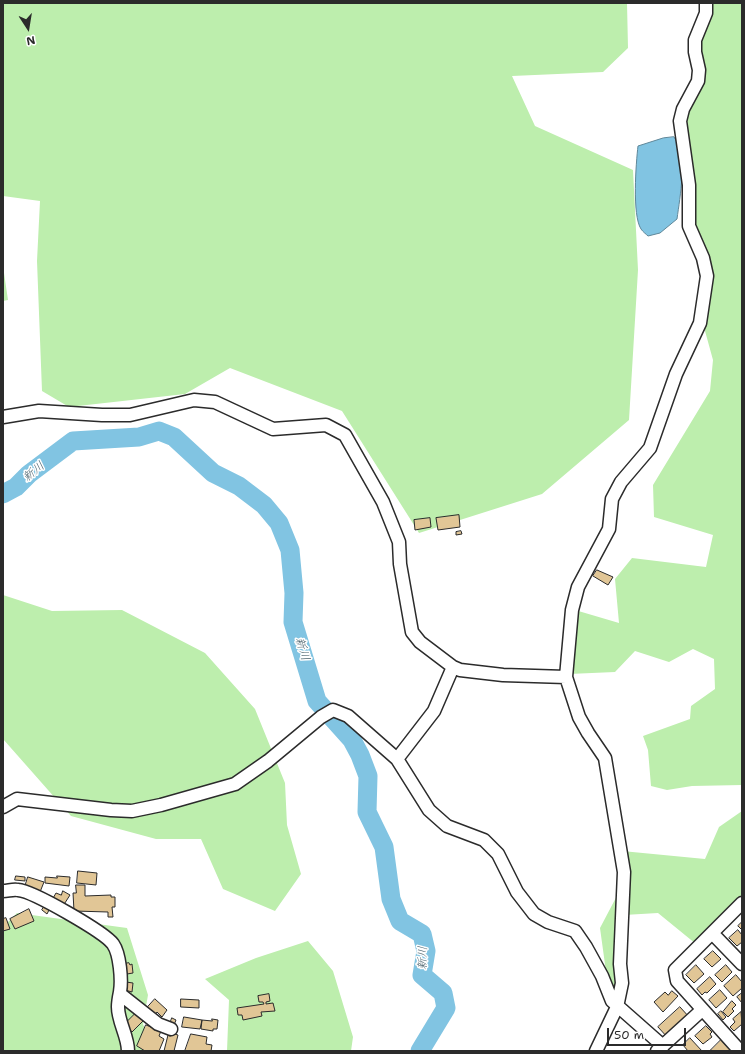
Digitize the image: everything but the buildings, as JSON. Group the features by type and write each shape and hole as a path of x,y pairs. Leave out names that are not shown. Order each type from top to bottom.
{"street":[{"path":"596,1051 618,1007 622,983 620,964 624,872 605,758 579,717 566,677 572,610 578,587 609,529 612,499 621,482 650,448 676,374 700,323 707,276 703,258 689,226 689,185 680,121 683,109 698,81 699,70 695,52 695,40 706,13 706,3"},
{"path":"3,417 40,411 102,415 130,415 194,400 214,402 273,429 326,425 345,435 383,502 400,542 403,579 412,632 420,642 453,668 476,673 566,677"},
{"path":"397,759 434,711 453,668"},
{"path":"3,807 17,799 132,811 161,805 235,784 268,762 321,717 333,710 348,716 397,759 429,810 447,826 484,840 498,854 516,892 534,914 548,922 575,931 586,947 602,976 612,1001 660,1049 702,1010"},
{"path":"3,891 19,890 36,896 60,908 101,934 113,944 120,964 120,994 118,1006 119,1020 128,1051"},
{"path":"740,1051 677,981 675,970 713,934 742,903"},
{"path":"713,934 742,964"},
{"path":"120,994 158,1024 171,1029"}],"green space":[{"path":"3,3 627,3 628,48 603,72 512,76 535,126 633,170 638,270 629,420 542,494 419,533 342,411 230,368 185,394 69,407 42,391 37,261 40,201 3,196"},
{"path":"708,3 742,3 742,785 692,786 667,790 651,786 648,750 643,736 690,719 691,706 715,689 714,659 693,649 669,662 635,651 615,672 569,674 575,610 619,623 615,579 632,558 706,567 713,535 654,517 653,485 710,391 713,360 702,320 707,293 692,228 682,119 700,81 696,51"},
{"path":"3,266 8,300 3,301"},
{"path":"3,595 52,611 122,610 205,653 255,709 285,783 287,825 301,874 275,911 223,889 201,839 156,839 71,816 3,739"},
{"path":"742,811 742,897 696,944 658,913 624,915 622,851 705,859 719,827"},
{"path":"620,890 617,995 607,979 600,928"},
{"path":"17,913 127,928 148,995 143,1024 154,1051 3,1051 3,927"},
{"path":"308,941 333,971 353,1037 351,1051 227,1051 229,1000 205,979 256,958"}],"water":[{"path":"674,137 681,155 682,166 677,219 660,233 648,236 641,229 636,213 635,189 638,146 663,138"}],"waterway":[{"name":"新川","path":"3,494 16,487 29,474 73,441 139,437 159,431 174,437 213,473 239,486 264,505 279,523 290,550 294,593 293,622 317,701 352,740 360,755 368,776 367,812 384,847 391,899 400,921 422,934 426,951 422,975 443,993 446,1008 420,1051"}]}
